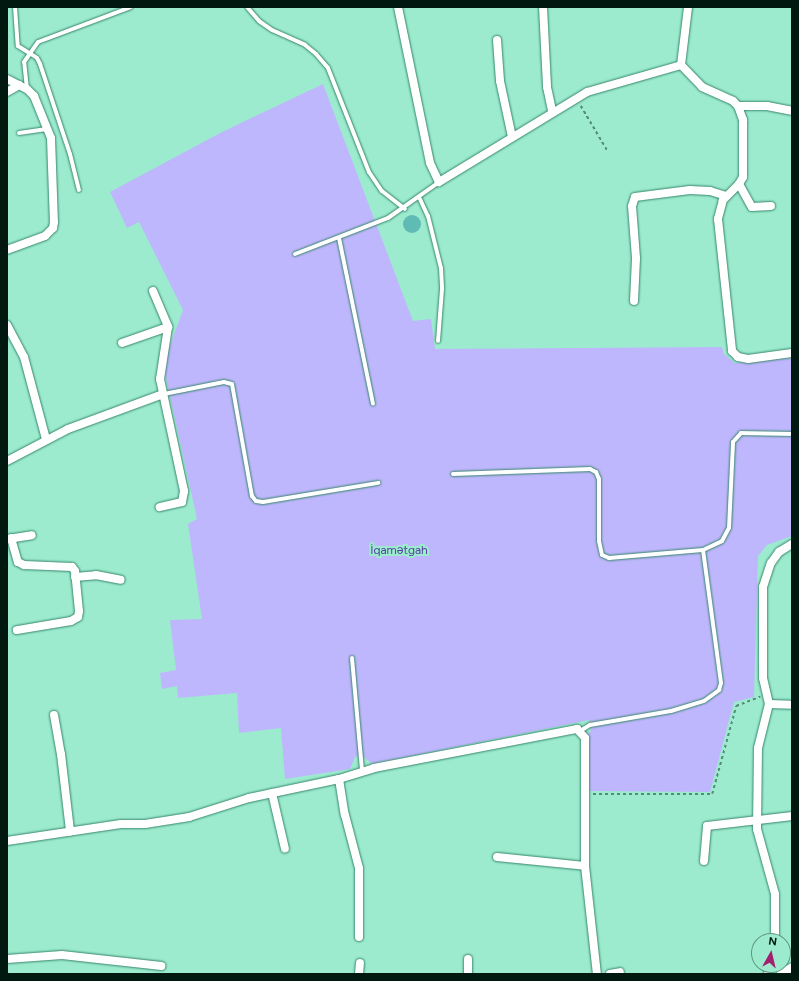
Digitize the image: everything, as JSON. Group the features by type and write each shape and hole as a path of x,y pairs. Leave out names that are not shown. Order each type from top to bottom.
{"street":[{"path":"398,7 430,163 439,182 552,111 576,98 606,85 681,65"},
{"path":"543,7 547,87 552,111"},
{"path":"681,65 688,7"},
{"path":"497,40 500,81 512,136"},
{"path":"681,65 702,87 724,96 738,106 743,120 744,164 740,184 752,208 771,206"},
{"path":"7,79 23,87 34,96 53,145 53,228 45,236 7,250"},
{"path":"7,92 23,87"},
{"path":"738,106 767,106 792,111"},
{"path":"740,184 726,196 721,203 718,219 732,351 738,357 748,359 792,352"},
{"path":"634,301 636,258 632,206 635,198 690,190 710,191 726,196"},
{"path":"153,291 168,328 169,337 160,368 163,394 184,498 178,504 160,507"},
{"path":"7,325 24,357 46,439"},
{"path":"122,343 168,328"},
{"path":"7,462 46,439 163,394"},
{"path":"17,630 55,625 78,617 76,577 72,567 24,565 18,562 9,538 32,535"},
{"path":"775,933 775,894 758,836 756,821 758,748 769,704 766,693 763,648 764,579 775,556 792,544"},
{"path":"76,577 96,575 121,580"},
{"path":"769,704 792,705"},
{"path":"54,714 61,754 70,831"},
{"path":"7,841 121,824 152,824 189,817 272,792 339,779 362,770 568,729 580,731 585,738 583,794 585,866 597,974"},
{"path":"339,779 345,815 359,868 360,937"},
{"path":"272,792 285,849"},
{"path":"704,861 707,826 792,816"},
{"path":"497,857 585,866"},
{"path":"7,960 62,955 161,966"},
{"path":"468,959 468,974"},
{"path":"360,963 360,974"},
{"path":"780,974 792,968"},
{"path":"610,974 620,972"}],"lane":[{"path":"15,7 18,46 28,54 37,58 40,64 70,154 79,190"},
{"path":"23,87 28,82 23,66 28,54 42,39 131,7"},
{"path":"248,7 259,21 272,30 305,45 316,54 328,68 369,172 382,191 405,208"},
{"path":"19,133 47,129"},
{"path":"295,254 377,224 405,208 439,182"},
{"path":"419,198 428,216 441,268 442,289 438,341"},
{"path":"339,238 373,404"},
{"path":"163,394 224,382 232,384 252,496 256,501 263,502 378,483"},
{"path":"453,474 590,469 596,472 599,479 599,541 602,555 609,558 703,550 722,541 729,528 733,442 736,436 741,433 792,434"},
{"path":"580,731 590,725 671,711 704,701 719,690 720,683 703,550"},
{"path":"352,658 362,770"}],"path":[{"path":"576,98 607,150"},
{"path":"583,794 712,794 736,706 766,693"}],"green space":[{"name":"İqamətgah","path":"323,84 413,321 431,319 435,349 722,347 724,354 735,363 792,358 792,536 767,545 758,556 754,697 734,702 710,792 586,791 588,733 591,731 589,720 372,764 363,756 359,756 355,757 350,769 285,779 281,728 239,733 237,693 178,698 177,686 162,689 160,673 176,670 170,620 202,619 188,524 197,519 163,365 183,310 139,222 127,228 110,192 222,132"}],"building":[{"path":"412,215 418,218 421,224 418,230 412,233 406,230 403,224 406,218"}]}
